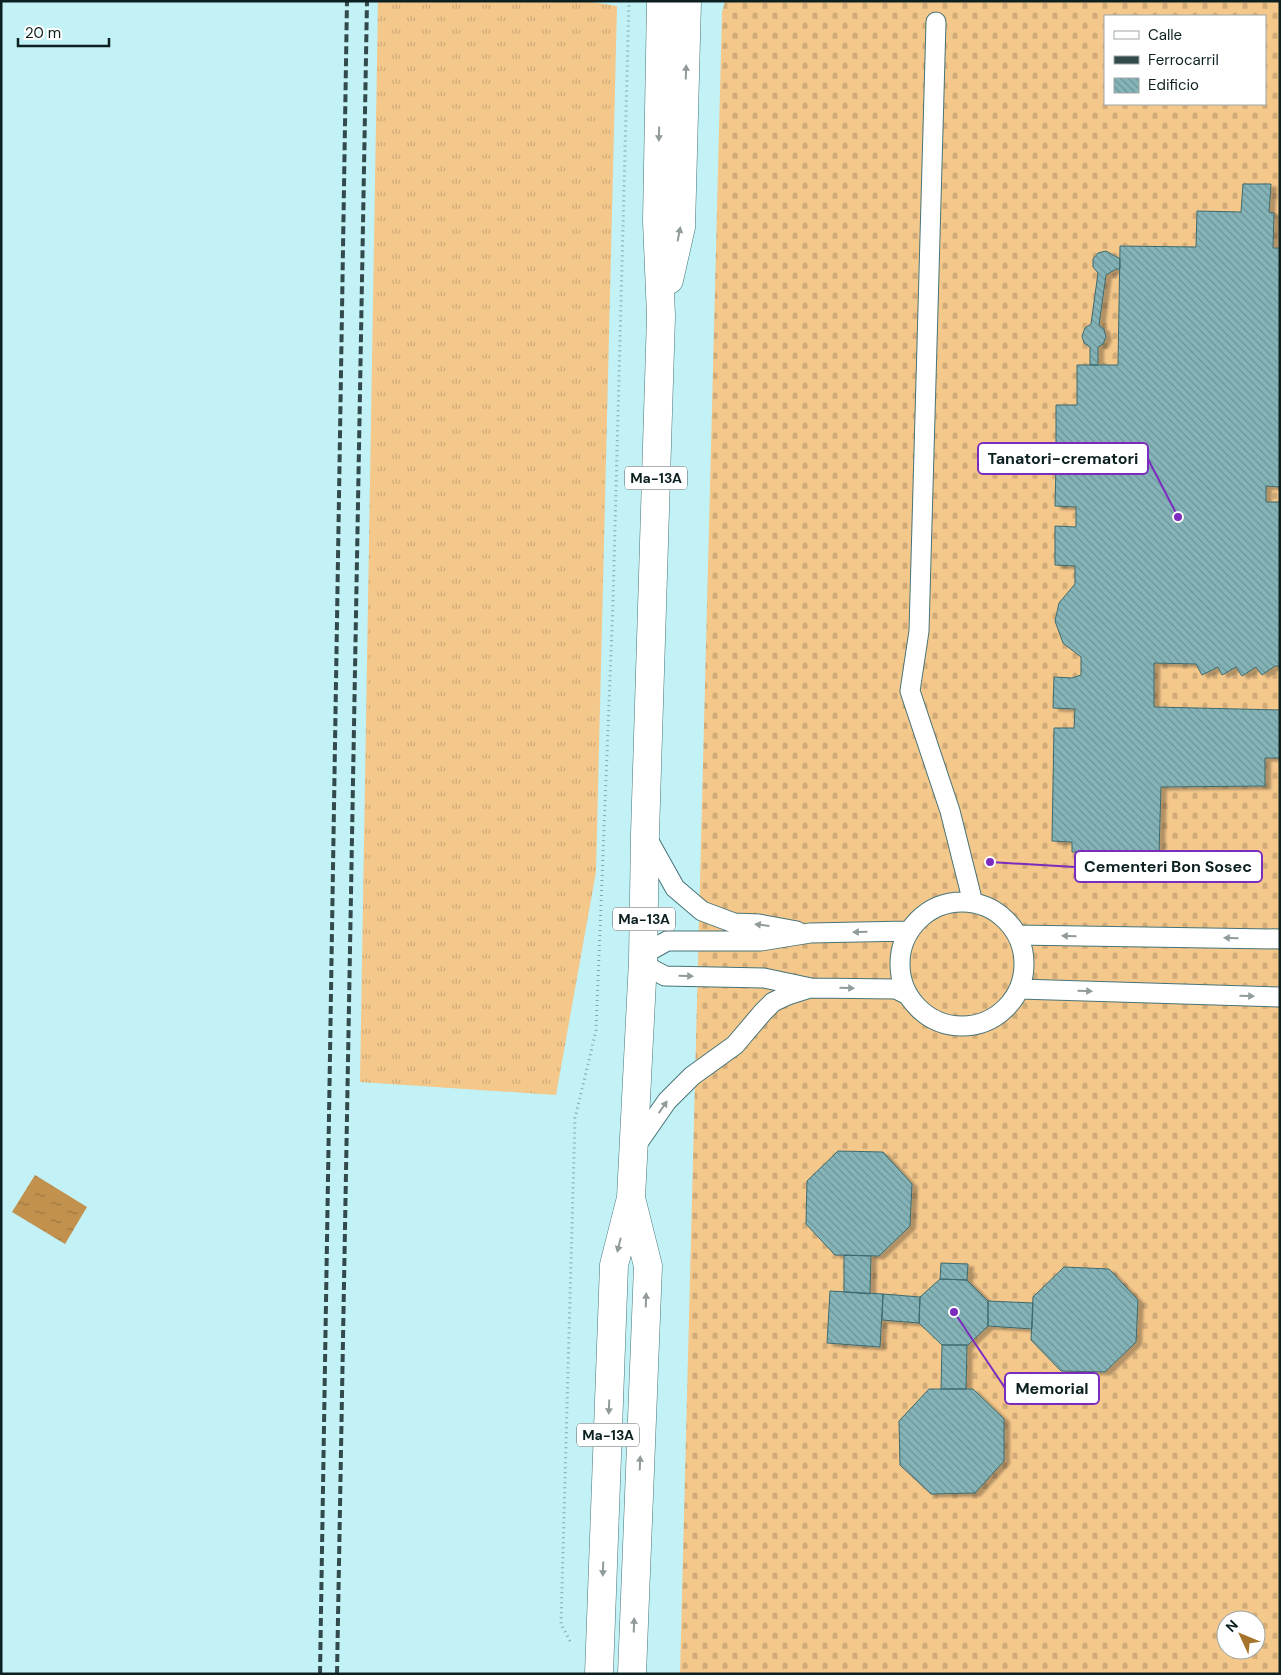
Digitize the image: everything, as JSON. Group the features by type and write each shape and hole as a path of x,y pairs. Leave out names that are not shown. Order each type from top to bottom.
{"main road":[{"name":"Ma-13A","path":"599,1674 614,1265 631,1198 644,960 645,834 661,316 657,221 661,1"},
{"path":"661,316 681,227 687,1"},
{"path":"687,28 695,1"},
{"name":"Ma-13A","path":"631,1198 648,1266 632,1674"}],"lane":[{"path":"936,22 919,631 910,691 950,812 973,903"},
{"path":"645,834 675,888 702,911 734,923 760,924 810,933"},
{"path":"955,902 973,903 991,910 1006,920 1017,935 1023,953 1023,971 1019,989 1008,1005 993,1018 975,1025 956,1026 936,1021 920,1010 908,995 902,980 900,964 902,947 909,931 921,917 937,908 955,902"},
{"path":"908,995 896,989 810,988 764,978 665,976 648,967 644,960 651,950 667,941 761,941 810,933 909,931"},
{"path":"1017,935 1280,939"},
{"path":"635,1147 667,1100 692,1076 735,1046 773,1002 810,988"},
{"path":"1019,989 1280,997"}],"path":[{"path":"572,1645 561,1624 574,1118 596,1031 613,603 629,1"}],"green space":[{"path":"378,1 585,1 617,6 596,872 556,1095 360,1082"},
{"path":"725,1 1280,1 1280,1674 680,1674 722,12"}],"water":[{"path":"35,1175 87,1207 65,1244 12,1212"}],"building":[{"path":"1243,184 1271,184 1269,212 1274,213 1273,248 1280,248 1280,487 1266,486 1266,502 1280,502 1280,666 1275,666 1262,675 1256,667 1242,676 1236,667 1222,675 1218,667 1202,675 1196,664 1154,663 1154,707 1280,710 1280,758 1265,758 1265,786 1161,787 1159,854 1072,852 1072,842 1052,841 1054,728 1074,728 1075,709 1053,708 1054,677 1072,678 1081,675 1081,657 1063,643 1055,621 1059,603 1075,584 1075,566 1055,565 1055,526 1076,527 1076,507 1055,506 1056,466 1077,468 1077,449 1056,448 1056,405 1077,405 1077,365 1118,365 1120,246 1196,247 1197,211 1241,212"},
{"path":"1106,251 1120,259 1120,269 1116,269 1106,275 1099,325 1104,329 1106,337 1103,344 1098,347 1098,365 1090,365 1090,347 1084,343 1082,336 1085,328 1091,324 1098,273 1093,267 1093,259 1098,253"},
{"path":"838,1151 883,1152 912,1184 910,1226 879,1256 835,1255 806,1224 807,1181"},
{"path":"844,1255 871,1256 870,1294 844,1292"},
{"path":"941,1263 968,1264 967,1280 940,1279"},
{"path":"1064,1267 1109,1269 1138,1300 1136,1342 1105,1372 1061,1371 1031,1340 1033,1297"},
{"path":"940,1279 967,1280 988,1301 988,1326 968,1345 942,1345 919,1323 920,1297"},
{"path":"830,1291 883,1294 880,1347 827,1343"},
{"path":"883,1294 920,1297 919,1323 882,1320"},
{"path":"988,1301 1033,1303 1032,1329 988,1326"},
{"path":"942,1345 967,1345 966,1389 941,1389"},
{"path":"929,1389 973,1389 1004,1419 1004,1461 975,1493 931,1494 900,1465 899,1421"}],"railway":[{"path":"320,1674 347,1"},
{"path":"337,1674 367,1"}],"place":[{"name":"Tanatori-crematori","path":"1178,517"},
{"name":"Cementeri Bon Sosec","path":"990,862"},
{"name":"Memorial","path":"954,1312"}]}
